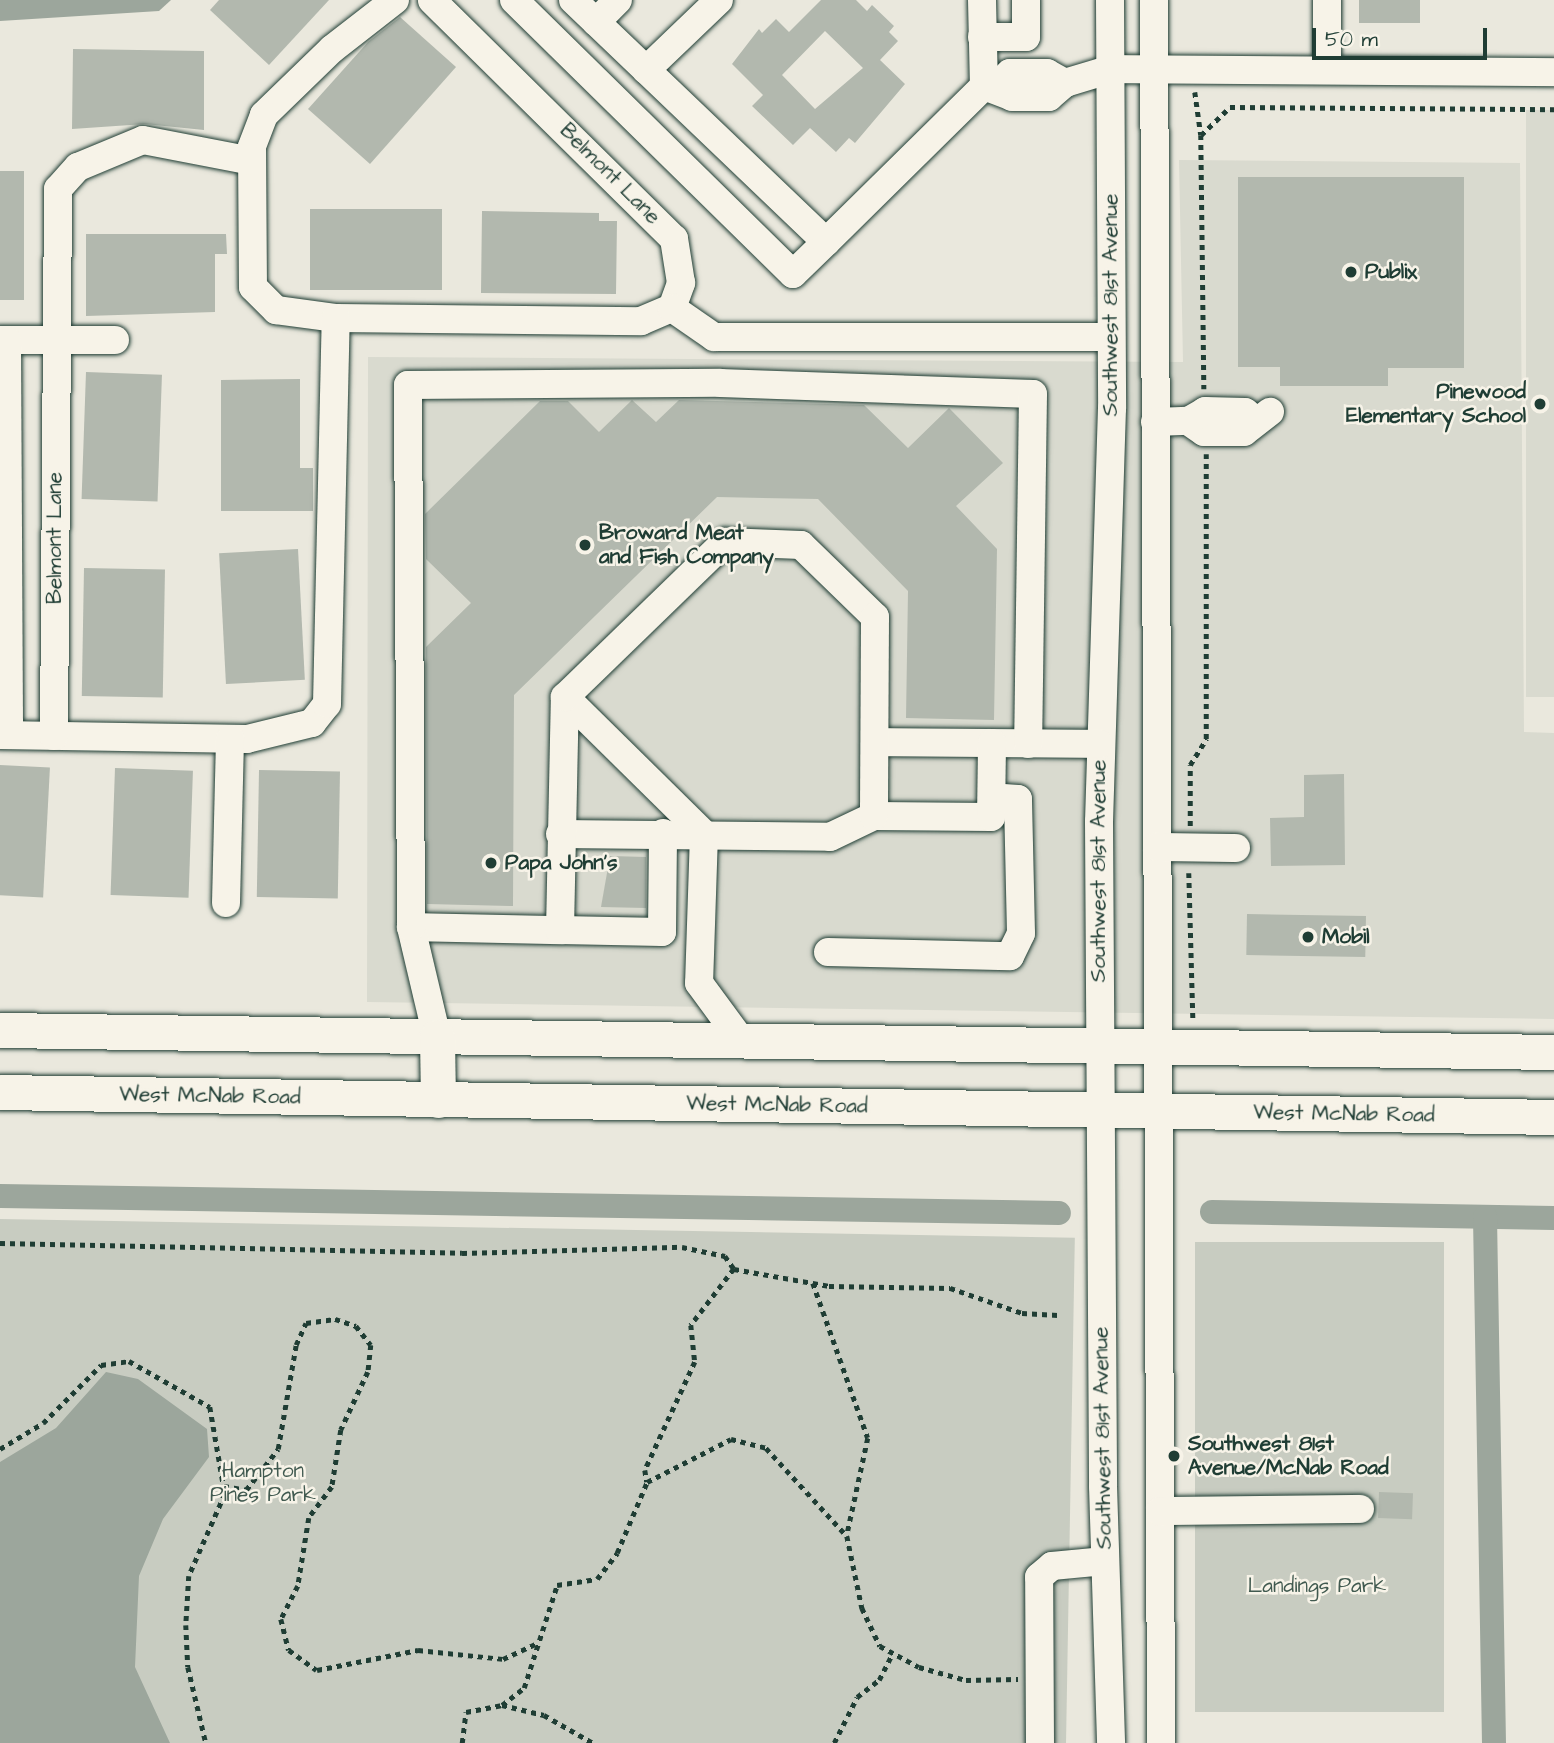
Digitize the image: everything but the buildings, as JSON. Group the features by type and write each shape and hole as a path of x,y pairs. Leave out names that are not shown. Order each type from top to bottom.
{"main road":[{"path":"0,1030 1100,1049 1554,1052"},
{"path":"437,1037 438,1100"},
{"name":"West McNab Road","path":"0,1092 1554,1117"}],"street":[{"path":"395,0 331,49 264,115 252,161 253,287 276,310 336,318 641,321 672,308 714,337 1111,337"},
{"name":"Belmont Lane","path":"432,0 674,239 681,283 672,308"},
{"path":"514,0 793,274 990,86 1010,73 1047,73 1065,83 1111,69 1554,72"},
{"path":"573,0 826,242"},
{"path":"596,22 618,0"},
{"path":"646,70 719,0"},
{"path":"982,0 982,37 990,86"},
{"path":"982,37 1026,37 1026,0"},
{"name":"Southwest 81st Avenue","path":"1110,0 1111,337 1099,744 1105,1561 1111,1743"},
{"name":"Southwest 81st Avenue","path":"1154,0 1161,1743"},
{"path":"1327,0 1327,69"},
{"name":"Belmont Lane","path":"54,736 58,189 78,167 143,140 252,161"},
{"path":"115,341 3,340 5,735 230,738 312,723 327,704 336,318"},
{"path":"437,1037 411,927 408,385 720,383 1033,394 1028,744"},
{"path":"1155,422 1200,421 1245,412 1263,416"},
{"path":"560,930 565,697 725,542 801,545 875,617 877,742 874,816"},
{"path":"565,697 704,834 699,983 743,1043"},
{"path":"226,903 230,738"},
{"path":"877,742 1099,744"},
{"path":"560,834 663,833 830,837 874,816 991,817 992,743"},
{"path":"828,952 1010,956 1021,933 1018,799 992,797"},
{"path":"411,927 662,932 663,833"},
{"path":"1157,847 1236,848"},
{"path":"1160,1511 1360,1509"},
{"path":"1040,1743 1039,1577 1052,1566 1105,1561"}],"path":[{"path":"1221,112 1554,109"},
{"path":"1201,135 1200,421 1206,739 1190,765 1188,1000 1190,1018 1203,1025"},
{"path":"0,1243 462,1253 682,1247 725,1256 734,1269 813,1283 950,1288 1022,1313 1058,1315"},
{"path":"502,1705 524,1688 557,1585 597,1579 617,1553 647,1482 645,1470 695,1362 691,1325 734,1269"},
{"path":"813,1283 868,1438 847,1536 862,1608 880,1646 966,1680 1040,1679"},
{"path":"224,1486 246,1490 278,1449 296,1345 306,1323 335,1319 356,1326 372,1345 368,1372 341,1430 332,1488 309,1518 298,1586 281,1619 289,1650 317,1671 418,1650 503,1659 539,1642"},
{"path":"0,1449 43,1423 101,1365 129,1361 210,1407 224,1486 189,1576 188,1667 206,1743"},
{"path":"647,1482 731,1439 766,1448 847,1536"},
{"path":"834,1743 857,1697 879,1680 893,1653"},
{"path":"462,1743 466,1712 502,1705 544,1715 593,1743"}],"shaded area":[{"path":"0,0 171,0 159,11 0,21"},
{"name":"Pinewood Elementary School","path":"1526,110 1554,110 1554,697 1526,697"},
{"path":"1179,160 1520,163 1524,732 1554,733 1554,1019 367,1002 368,357 1183,362"},
{"path":"106,1372 138,1379 207,1429 209,1457 163,1519 139,1576 135,1667 170,1743 0,1743 0,1462 56,1428"}],"green space":[{"name":"Hampton Pines Park","path":"0,1219 1075,1238 1066,1743 0,1743"},
{"name":"Landings Park","path":"1195,1242 1444,1242 1444,1712 1195,1712"}],"waterway":[{"path":"0,1196 1059,1213"},
{"path":"1212,1212 1554,1218"},
{"path":"1485,1217 1494,1743"}],"place":[{"name":"Publix","path":"1351,272"},
{"name":"Pinewood Elementary School","path":"1540,404"},
{"name":"Broward Meat and Fish Company","path":"585,545"},
{"name":"Papa John's","path":"491,863"},
{"name":"Mobil","path":"1308,937"},
{"name":"Southwest 81st Avenue/McNab Road","path":"1174,1456"}]}
